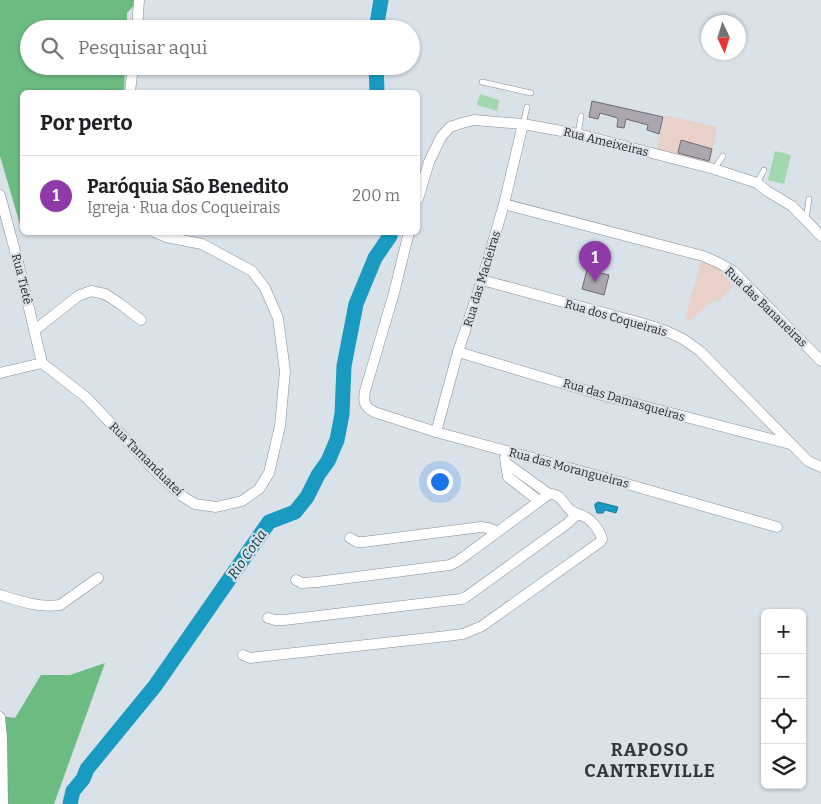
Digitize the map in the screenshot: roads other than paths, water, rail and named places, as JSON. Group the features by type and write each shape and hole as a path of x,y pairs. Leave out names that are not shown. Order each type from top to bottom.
{"street":[{"path":"138,20 139,0"},
{"path":"130,90 132,75"},
{"name":"Rua Ameixeiras","path":"420,192 429,162 441,137 450,127 474,120 523,124 578,134 714,169 757,183 792,206 821,236"},
{"name":"Rua das Macieiras","path":"436,432 458,352 482,280 504,204 523,124"},
{"name":"Rua Tietê","path":"0,195 42,363"},
{"name":"Rua das Bananeiras","path":"504,204 720,262 733,271 821,361"},
{"name":"Rua Tamanduateí","path":"42,363 86,398 160,476 182,496 195,504 216,507 242,501 259,488 270,473 280,426 285,371 278,318 265,288 252,271 202,244 161,235"},
{"name":"Rua das Morangueiras","path":"408,235 394,293 365,391 364,402 368,408 374,412 436,432 615,480 777,527"},
{"name":"Rua dos Coqueirais","path":"482,280 645,324 683,339 700,351 808,461 821,467"},
{"path":"35,330 78,296 91,291 105,294 141,320"},
{"name":"Rua das Damasqueiras","path":"458,352 605,396 791,444"},
{"path":"0,373 42,363"},
{"path":"504,450 508,477 539,501"},
{"path":"243,655 250,658 447,636 473,631 492,620 600,542 602,535 590,520 570,510 557,495 549,494 506,463"},
{"path":"524,489 530,480"},
{"path":"296,580 302,583 317,582 450,565 549,494"},
{"path":"268,618 284,620 461,599 568,523 577,514"},
{"path":"350,538 357,542 363,542 481,527 496,531"},
{"path":"0,595 26,603 60,605 98,578"},
{"path":"0,718 3,804"}],"lane":[{"path":"482,82 531,93"},
{"path":"523,124 528,107"},
{"path":"578,134 581,116"},
{"path":"714,169 722,156"},
{"path":"757,183 764,170"},
{"path":"806,219 809,199"}],"water":[{"path":"598,502 618,507 616,513 605,510 603,513 597,513 595,504"}],"waterway":[{"name":"Rio Cotia","path":"378,20 381,0"},
{"name":"Rio Cotia","path":"376,75 377,90"},
{"name":"Rio Cotia","path":"70,804 73,791 83,779 87,769 155,686 269,522 295,512 307,497 318,475 328,461 337,440 342,414 344,366 356,304 375,258 390,235"}],"place":[{"name":"Paróquia São Benedito","path":"595,282"}],"district":[{"name":"RAPOSO CANTREVILLE","path":"650,760"}]}
